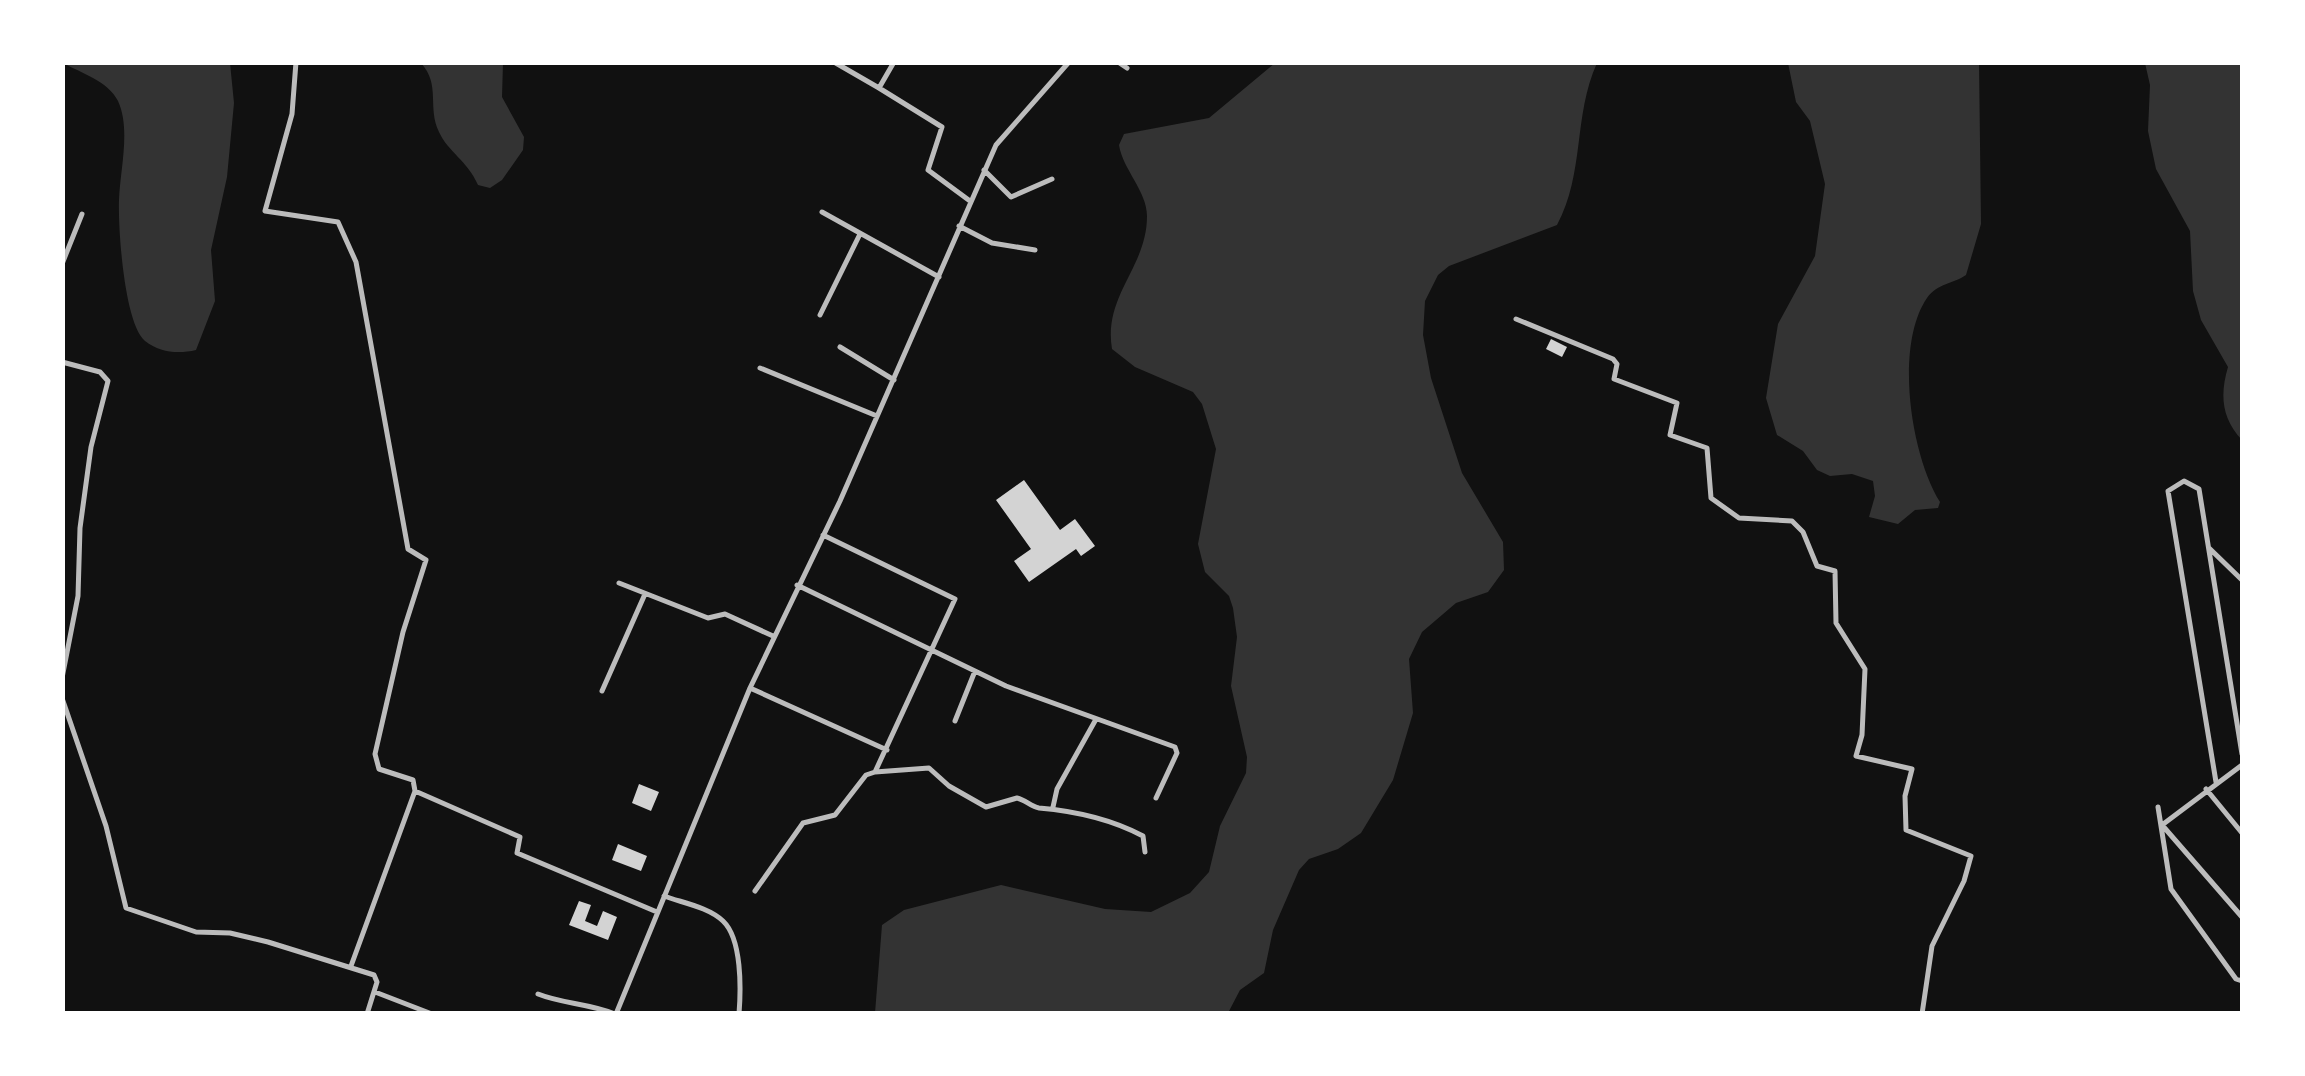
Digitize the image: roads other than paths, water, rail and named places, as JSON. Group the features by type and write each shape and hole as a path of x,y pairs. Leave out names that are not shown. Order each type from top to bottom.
{"street":[{"path":"296,62 292,114 265,211 300,219 337,221 356,262 408,550 426,560 375,754 382,771 413,780 415,791 352,966"},
{"path":"834,62 942,128 928,170 970,200"},
{"path":"879,88 894,62"},
{"path":"538,994 560,1003 585,1002 615,1014 750,688 894,380 984,170 1004,132 1069,62"},
{"path":"1118,62 1127,68"},
{"path":"984,170 1011,197 1052,179"},
{"path":"822,212 938,277"},
{"path":"62,264 82,214"},
{"path":"959,226 992,243 1035,250"},
{"path":"820,315 860,234"},
{"path":"1516,318 1613,359 1617,364 1614,379 1677,403 1670,434 1707,448 1711,498 1740,518 1792,521 1803,532 1817,566 1835,571 1836,623 1858,652 1865,669 1862,735 1856,755 1912,769 1904,796 1906,830 1970,856 1965,879 1932,946 1922,1014"},
{"path":"840,346 844,353 894,380"},
{"path":"62,362 100,372 108,380 91,447 80,528 78,596 62,678"},
{"path":"760,368 877,416"},
{"path":"2216,782 2168,491 2184,481 2200,489 2242,754"},
{"path":"822,534 955,596 874,772"},
{"path":"2209,548 2242,580"},
{"path":"619,583 708,618 725,614 773,636"},
{"path":"797,586 975,671 1177,749 1156,798"},
{"path":"602,691 646,594"},
{"path":"955,721 975,671"},
{"path":"750,688 887,750"},
{"path":"62,698 106,826 126,908 196,932 230,933 374,975 375,992 368,1014"},
{"path":"1053,806 1057,789 1096,720"},
{"path":"2162,825 2206,788 2242,765"},
{"path":"755,892 803,823 837,814 865,776 874,772 929,768 949,786 986,807 1017,798 1036,808 1053,806 1140,834 1145,852"},
{"path":"2206,788 2242,833"},
{"path":"415,791 520,837 517,852 533,861 657,912"},
{"path":"2158,807 2171,889 2242,981"},
{"path":"2162,825 2242,917"},
{"path":"664,896 712,913 726,924 738,974 739,1014"},
{"path":"375,992 432,1014"}]}
